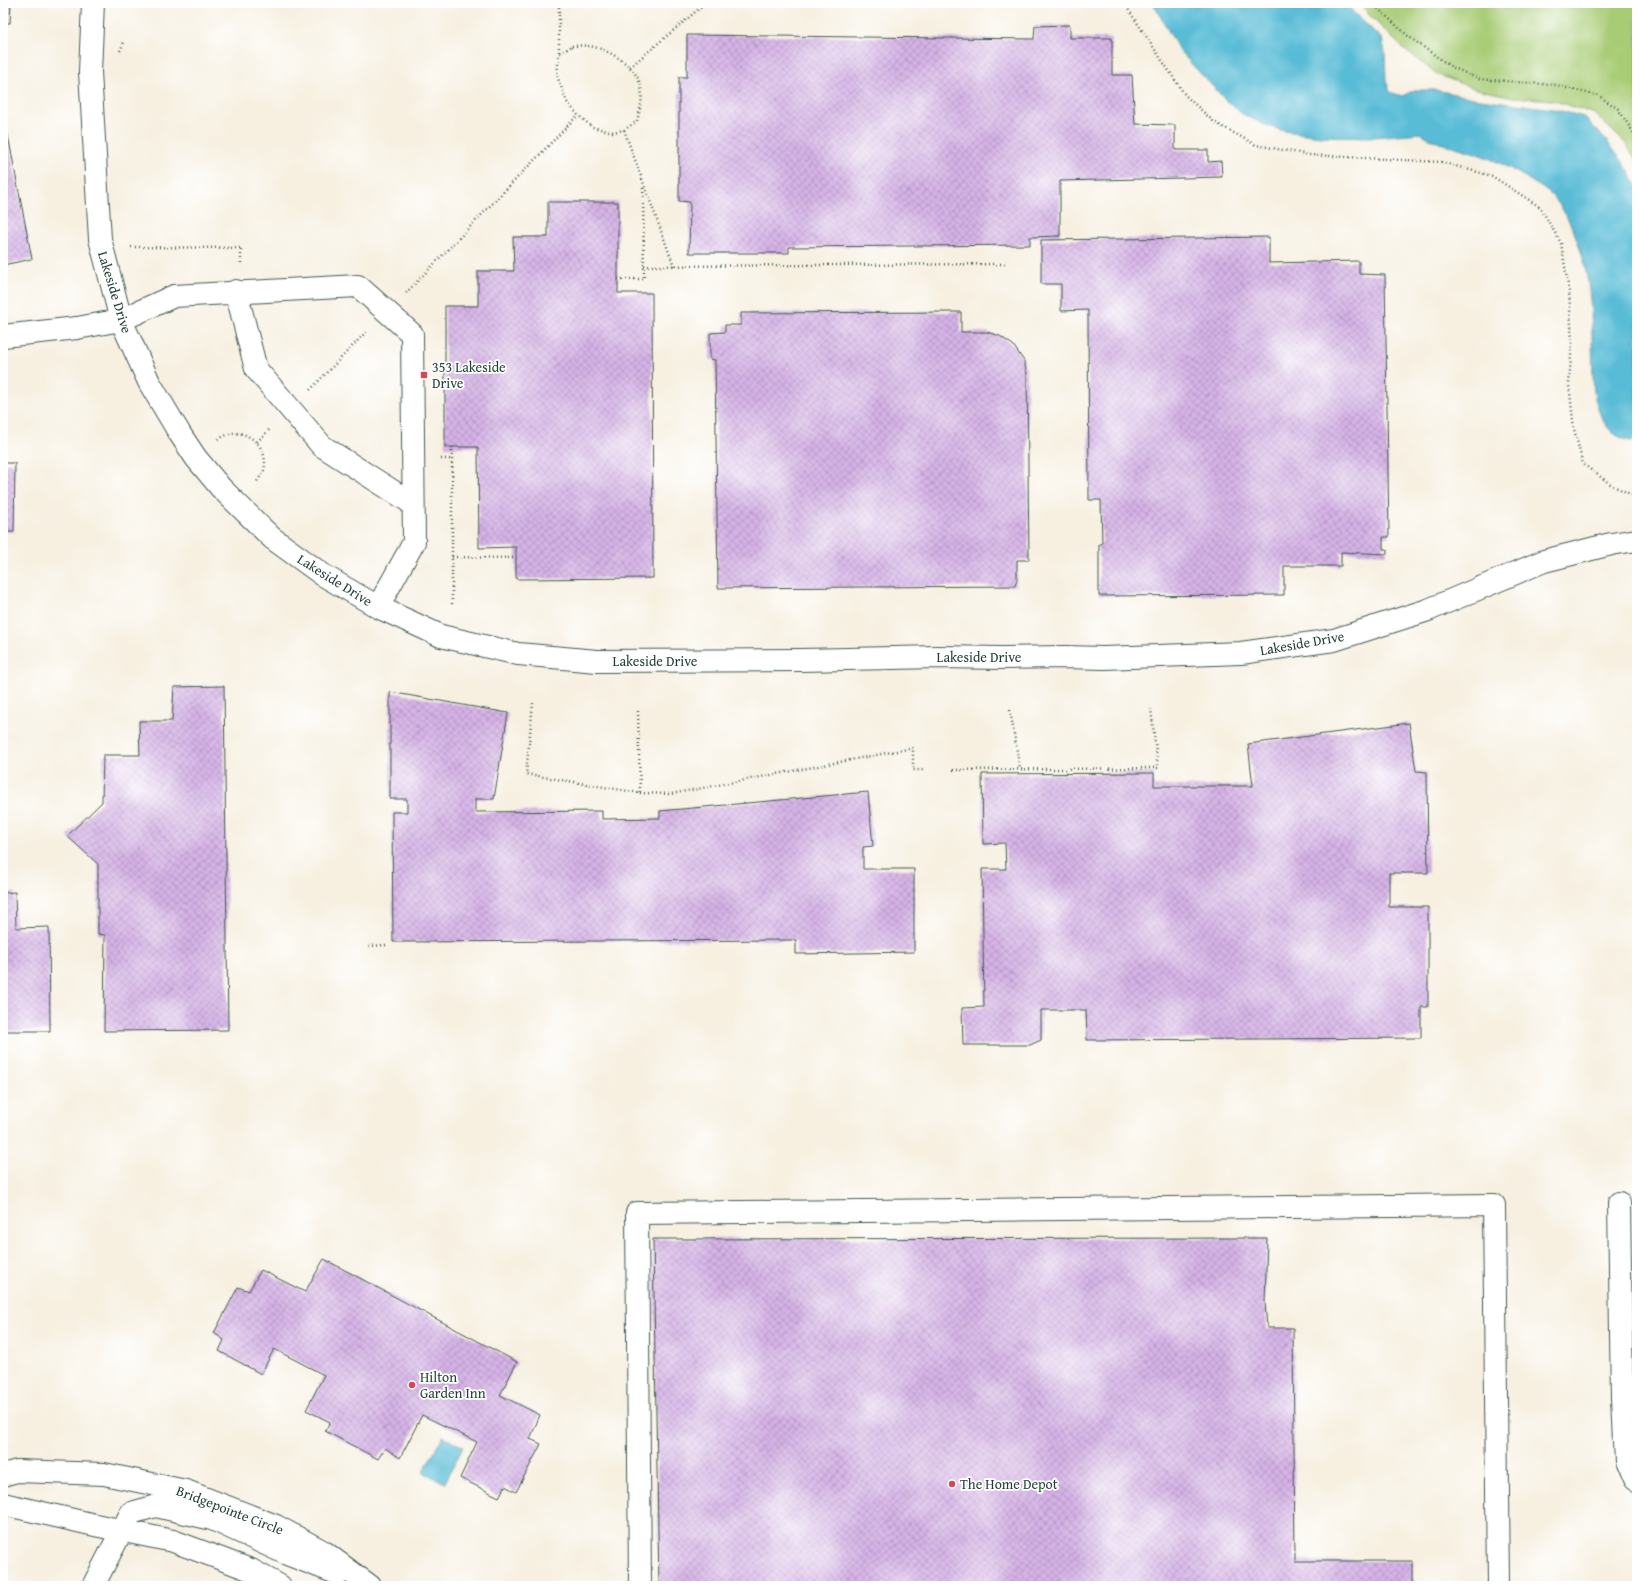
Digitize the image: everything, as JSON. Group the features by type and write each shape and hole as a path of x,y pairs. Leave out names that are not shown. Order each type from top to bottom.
{"street":[{"name":"Lakeside Drive","path":"93,3 90,72 100,239 121,320 149,382 196,458 221,488 272,538 323,575 378,607 441,636 518,654 597,661 787,660 937,657 1104,658 1241,653 1334,640 1428,610 1544,561 1610,544 1637,540"},
{"path":"3,336 77,328 121,320 174,296 358,286 412,334 414,542 378,607"},
{"path":"236,292 256,369 322,446 413,504"},
{"path":"1619,1203 1629,1399 1625,1462 1633,1481 1637,1484"},
{"path":"640,1586 637,1213 1494,1205 1498,1586"},
{"name":"Bridgepointe Circle","path":"3,1475 17,1471 104,1474 186,1491 276,1526 324,1552 369,1585"},
{"path":"3,1504 173,1541 251,1570 280,1586"},
{"path":"93,1586 131,1513 156,1506 212,1520 287,1554 369,1585"}],"path":[{"path":"559,3 559,54 557,76 567,102 578,115 592,127 614,132 624,130 637,121 642,102 640,84 630,67 609,52 588,46 572,46 559,54"},
{"path":"630,67 706,3"},
{"path":"1124,3 1185,95 1214,122 1256,145 1310,156 1441,162 1492,176 1540,206 1561,243 1565,264 1569,291 1572,342 1569,384 1574,429 1583,464 1613,486 1637,497"},
{"path":"1372,3 1408,36 1450,66 1479,79 1554,85 1598,96 1618,109 1637,138"},
{"path":"257,442 291,410 578,115"},
{"path":"624,130 674,266"},
{"path":"618,280 644,279 643,184"},
{"path":"644,266 1008,264"},
{"path":"218,439 232,433 246,435 257,442 264,456 264,470 256,483"},
{"path":"452,447 452,604"},
{"path":"452,557 516,558"},
{"path":"534,703 526,774 640,793 671,794 912,748 912,770 925,770"},
{"path":"953,770 1158,768 1151,709"},
{"path":"1010,710 1020,769"},
{"path":"638,711 640,793"},
{"path":"369,946 388,945"}],"green space":[{"path":"1360,3 1637,3 1637,161 1625,143 1595,114 1552,100 1513,97 1476,89 1438,75 1406,51 1370,16"}],"water":[{"path":"1153,3 1349,3 1353,12 1382,39 1385,52 1386,80 1390,92 1402,96 1415,90 1436,90 1473,98 1553,109 1584,117 1606,140 1623,162 1637,185 1637,442 1619,437 1612,432 1606,426 1599,411 1594,393 1591,306 1585,267 1575,234 1565,214 1551,195 1543,188 1498,162 1463,149 1439,143 1438,141 1432,140 1421,133 1374,137 1321,136 1284,131 1260,123 1241,113 1225,99 1179,50"},
{"path":"443,1436 463,1447 445,1483 423,1472"}],"building":[{"path":"3,3 11,3 10,23 3,23"},
{"path":"1070,25 1070,38 1112,38 1112,75 1132,75 1135,124 1175,125 1175,150 1208,150 1208,162 1221,161 1222,177 1060,181 1060,236 1030,237 1030,245 789,247 789,253 689,253 690,202 679,201 679,77 687,77 687,35 1034,39 1035,26"},
{"path":"4,115 32,259 3,265 3,116"},
{"path":"548,202 618,202 618,293 652,293 653,578 516,579 516,547 479,548 478,447 445,447 445,306 478,306 478,271 514,271 513,237 548,237"},
{"path":"1269,237 1269,263 1359,261 1359,274 1385,275 1389,537 1383,537 1383,549 1387,549 1387,554 1341,552 1341,566 1284,566 1284,595 1099,596 1099,544 1102,544 1101,500 1089,500 1088,310 1061,311 1061,284 1041,284 1041,240"},
{"path":"961,312 961,332 987,332 1000,336 1013,345 1024,361 1027,375 1029,560 1017,560 1017,579 1015,586 718,588 715,360 710,359 710,333 725,332 725,325 741,325 741,313"},
{"path":"3,463 15,463 14,532 3,532"},
{"path":"224,686 228,1030 104,1031 105,935 98,934 98,864 67,836 102,802 103,755 140,755 139,721 172,721 174,687"},
{"path":"390,692 508,713 494,799 475,799 475,812 602,811 602,819 660,818 660,811 868,792 873,846 863,847 863,869 914,869 914,952 796,954 796,940 393,942 392,812 407,812 407,799 390,799"},
{"path":"1409,723 1416,771 1427,772 1428,873 1389,873 1389,907 1428,907 1428,1007 1421,1007 1421,1038 1087,1040 1086,1010 1041,1010 1041,1040 1030,1045 963,1045 962,1008 984,1007 982,869 1006,869 1005,843 983,844 982,774 1154,773 1154,786 1253,786 1248,744"},
{"path":"15,892 16,928 49,927 50,1031 3,1031 3,893"},
{"name":"The Home Depot","path":"1267,1238 1265,1302 1267,1328 1293,1328 1295,1561 1413,1561 1413,1586 659,1586 653,1239"},
{"name":"Hilton Garden Inn","path":"324,1259 517,1362 500,1395 540,1415 530,1439 541,1444 516,1492 505,1486 499,1497 460,1478 477,1442 422,1415 400,1458 385,1448 378,1459 325,1431 330,1422 306,1410 324,1375 274,1349 261,1374 219,1351 224,1340 214,1333 238,1287 249,1291 261,1270 305,1292"}],"place":[{"name":"353 Lakeside Drive","path":"424,375"},
{"name":"Hilton Garden Inn","path":"412,1385"},
{"name":"The Home Depot","path":"952,1484"}]}
